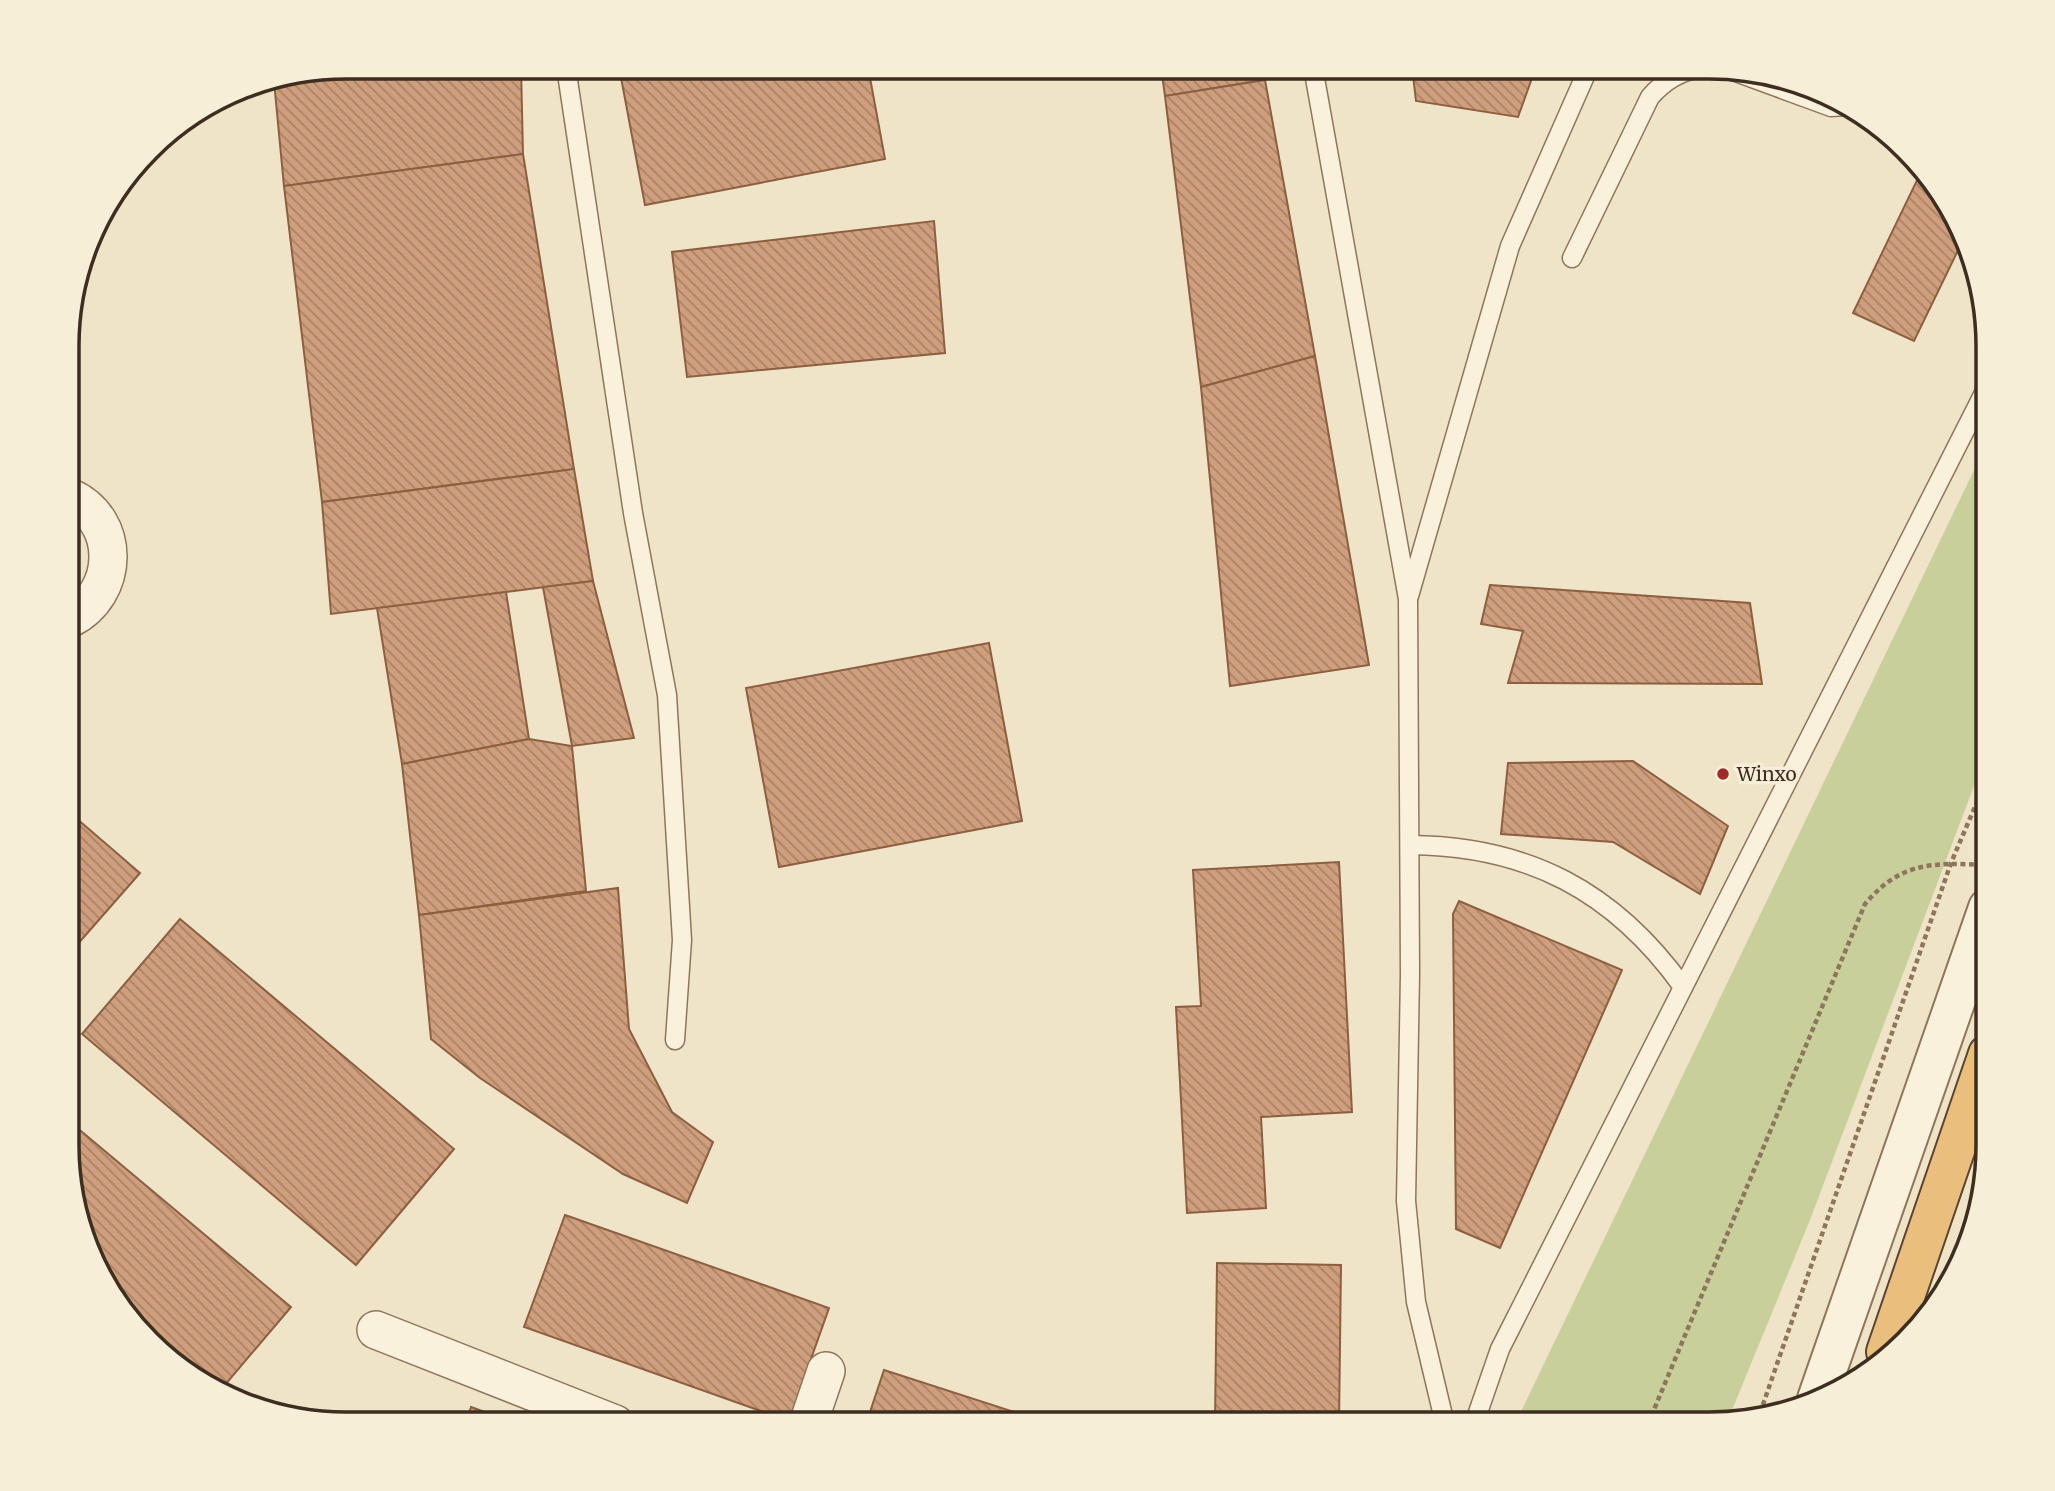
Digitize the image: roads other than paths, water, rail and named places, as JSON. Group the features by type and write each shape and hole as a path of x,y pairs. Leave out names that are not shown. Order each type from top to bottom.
{"highway":[{"path":"1889,1342 1976,1089"}],"street":[{"path":"79,504 93,514 103,530 108,548 108,568 103,586 92,602 79,612"},
{"path":"1822,1388 1976,943"},
{"path":"376,1330 584,1412"},
{"path":"812,1412 826,1371"}],"lane":[{"path":"568,79 633,513 667,695 682,940 675,1040"},
{"path":"1315,79 1408,599 1410,845 1406,1201 1416,1302 1442,1412"},
{"path":"1408,599 1510,246 1584,79"},
{"path":"1572,258 1650,97 1669,79"},
{"path":"1778,88 1830,107"},
{"path":"1478,1412 1500,1349 1976,409"},
{"path":"1410,845 1481,850 1549,871 1611,908 1663,958 1684,987"}],"place":[{"name":"Winxo","path":"1723,774"}]}
